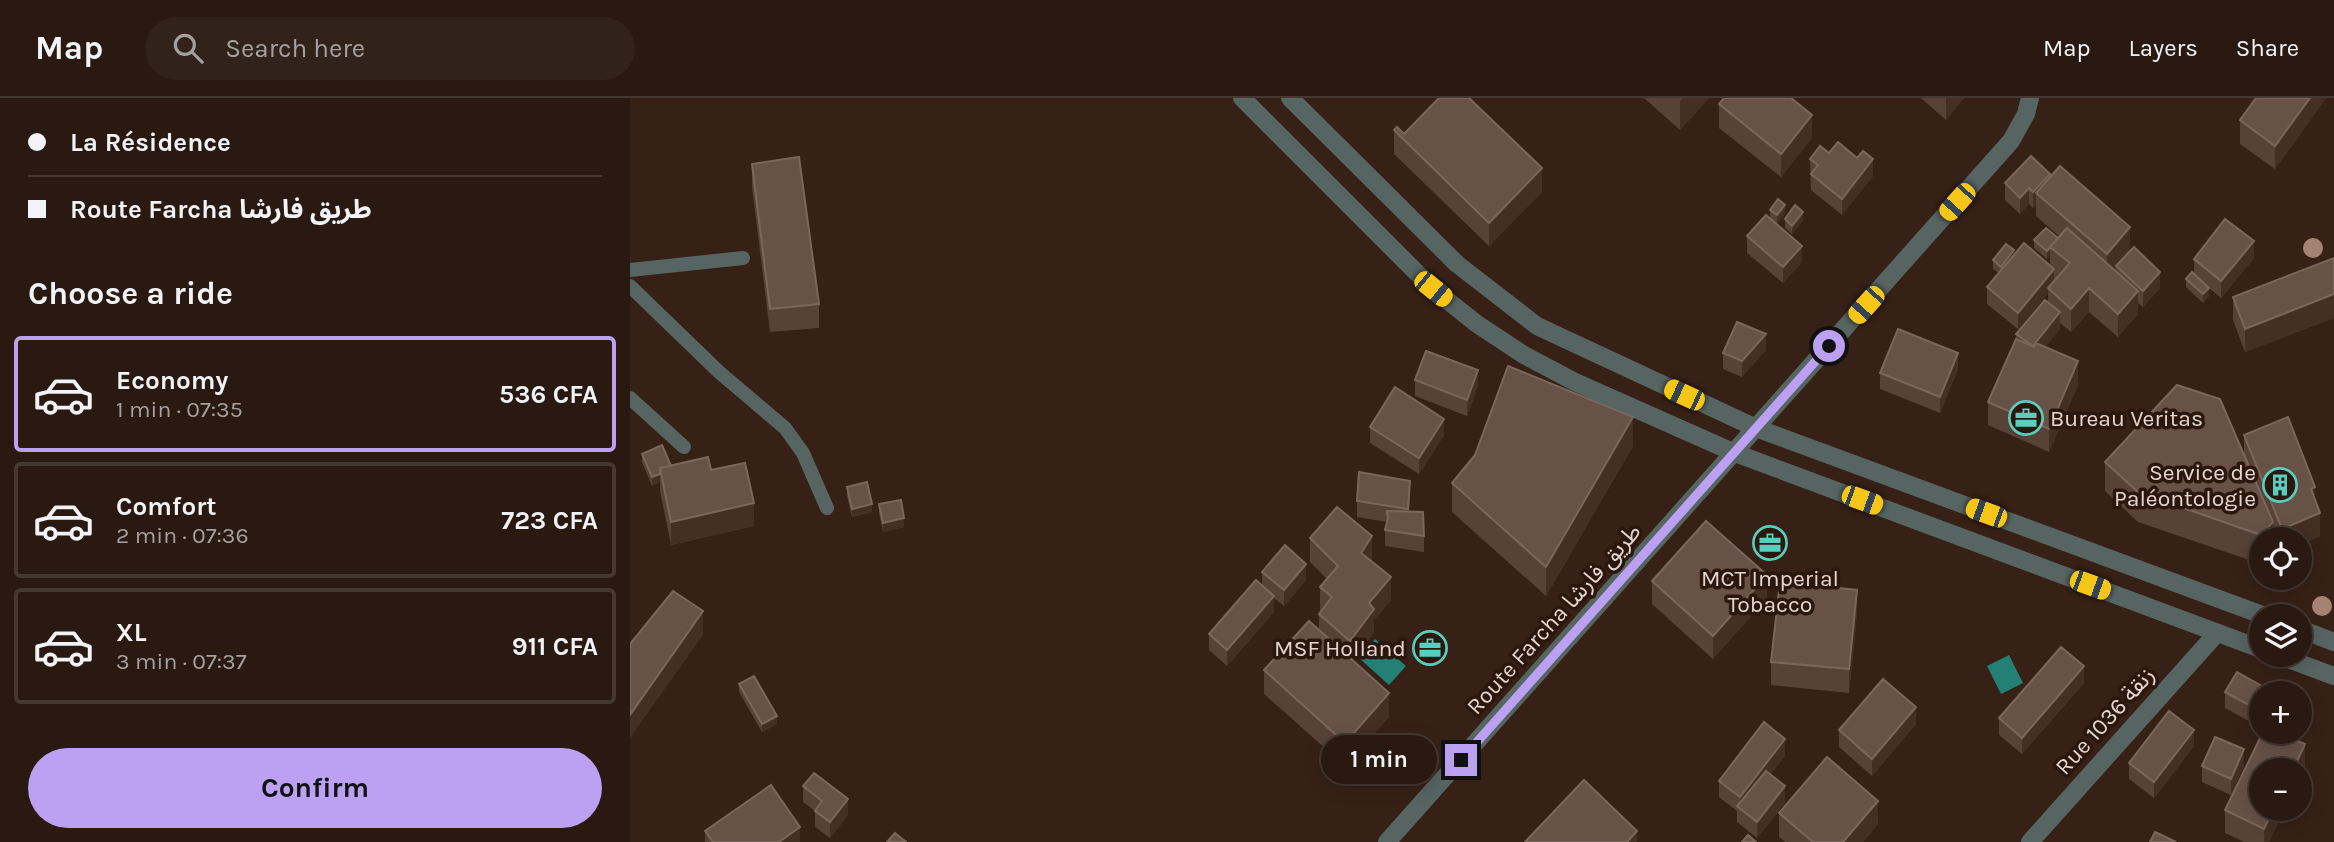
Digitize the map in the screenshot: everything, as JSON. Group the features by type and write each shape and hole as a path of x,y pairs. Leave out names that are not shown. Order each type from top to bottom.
{"street":[{"path":"1242,98 1417,273 1477,324 1524,355 1574,382 1735,453 2249,645"},
{"path":"1290,98 1457,264 1537,326 1756,428 2249,610"},
{"name":"Route Farcha طريق فارشا","path":"1387,842 2011,141 2026,114 2030,98"},
{"name":"Rue 1036 زنقة","path":"2030,842 2217,633"},
{"path":"2312,634 2334,642"},
{"path":"2308,667 2334,677"}],"lane":[{"path":"630,270 743,258"},
{"path":"630,286 719,372 785,428 803,453 827,508"},
{"path":"630,398 684,447"}],"water":[{"path":"1375,639 1406,666 1389,685 1358,657"},
{"path":"2009,655 2023,683 2001,694 1987,666"}],"building":[{"path":"1439,98 1469,98 1542,168 1489,223 1394,130 1397,127 1404,134"},
{"path":"1724,98 1791,98 1812,115 1781,154 1719,104"},
{"path":"2256,98 2310,98 2275,146 2240,120"},
{"path":"1838,142 1857,158 1863,151 1873,159 1842,199 1811,174 1818,165 1810,159 1820,146 1829,153"},
{"path":"2031,156 2050,174 2033,192 2029,188 2020,198 2005,183"},
{"path":"799,157 819,304 770,309 752,164"},
{"path":"2060,166 2130,227 2107,254 2036,193"},
{"path":"1778,199 1785,205 1777,215 1770,210"},
{"path":"1795,205 1803,212 1792,226 1785,219"},
{"path":"1766,215 1802,246 1783,267 1747,236"},
{"path":"2225,219 2254,241 2221,281 2194,259"},
{"path":"2046,228 2058,238 2047,251 2034,240"},
{"path":"2067,228 2138,291 2118,314 2089,288 2071,309 2048,288 2070,263 2050,247"},
{"path":"2024,243 2054,269 2018,313 1987,287"},
{"path":"2006,244 2014,250 2001,267 1993,260"},
{"path":"2134,247 2160,272 2143,291 2116,266"},
{"path":"2334,258 2334,294 2245,329 2233,297"},
{"path":"2192,272 2209,288 2203,294 2186,279"},
{"path":"2045,300 2060,312 2033,346 2016,334"},
{"path":"1737,322 1766,334 1742,361 1723,353"},
{"path":"1898,329 1958,353 1940,397 1880,373"},
{"path":"2016,339 2034,347 2036,343 2078,361 2049,429 1988,402"},
{"path":"1426,351 1478,370 1467,400 1415,380"},
{"path":"1508,366 1633,417 1546,567 1452,483 1475,455"},
{"path":"2177,385 2220,399 2273,522 2268,527 2249,527 2249,531 2138,492 2105,462"},
{"path":"1395,387 1444,419 1419,458 1370,427"},
{"name":"Service de Paléontologie","path":"2288,417 2315,487 2311,489 2320,513 2281,527 2244,435"},
{"path":"662,445 671,466 660,468 660,474 652,477 642,454"},
{"path":"708,457 711,470 745,463 754,503 671,522 660,468"},
{"path":"1359,472 1410,481 1408,509 1357,501"},
{"path":"867,482 872,504 852,509 847,487"},
{"path":"901,500 904,518 883,523 879,504"},
{"path":"1337,507 1372,536 1361,553 1391,577 1369,603 1374,609 1350,641 1319,614 1332,597 1320,587 1338,566 1310,538"},
{"path":"1387,511 1423,512 1424,536 1385,530"},
{"path":"1706,521 1767,575 1713,636 1652,581"},
{"path":"1285,545 1306,564 1284,590 1262,572"},
{"path":"1256,580 1274,596 1227,650 1209,634"},
{"path":"1780,582 1857,590 1849,669 1771,662"},
{"path":"673,591 703,611 630,715 630,644"},
{"path":"1309,621 1389,693 1345,743 1264,670"},
{"path":"2061,647 2084,666 2022,738 1999,718"},
{"path":"2237,672 2253,681 2249,681 2249,705 2225,692"},
{"path":"754,676 777,716 762,724 739,684"},
{"path":"1883,679 1916,707 1872,759 1839,730"},
{"path":"2169,711 2194,730 2154,782 2129,763"},
{"path":"1764,722 1785,739 1740,797 1719,781"},
{"path":"2215,737 2244,749 2231,779 2202,766"},
{"path":"2257,744 2305,744 2299,758 2250,758"},
{"path":"1827,757 1878,801 1843,842 1813,842 1779,813"},
{"path":"2249,761 2249,821 2268,821 2264,829 2225,810"},
{"path":"1766,771 1785,786 1757,822 1737,806"},
{"path":"814,773 848,799 830,822 815,811 822,801 803,786"},
{"path":"1584,780 1637,831 1627,842 1525,842"},
{"path":"771,785 800,827 779,842 713,842 705,831"},
{"path":"2155,832 2176,842 2150,842"},
{"path":"895,833 906,842 887,842"},
{"path":"1748,835 1756,842 1742,842"}],"place":[{"name":"Bureau Veritas","path":"2026,418"},
{"name":"Service de Paléontologie","path":"2280,485"},
{"name":"MCT Imperial Tobacco","path":"1770,543"},
{"name":"MSF Holland","path":"1430,648"}],"route":[{"path":"1461,760 1829,346"}]}
